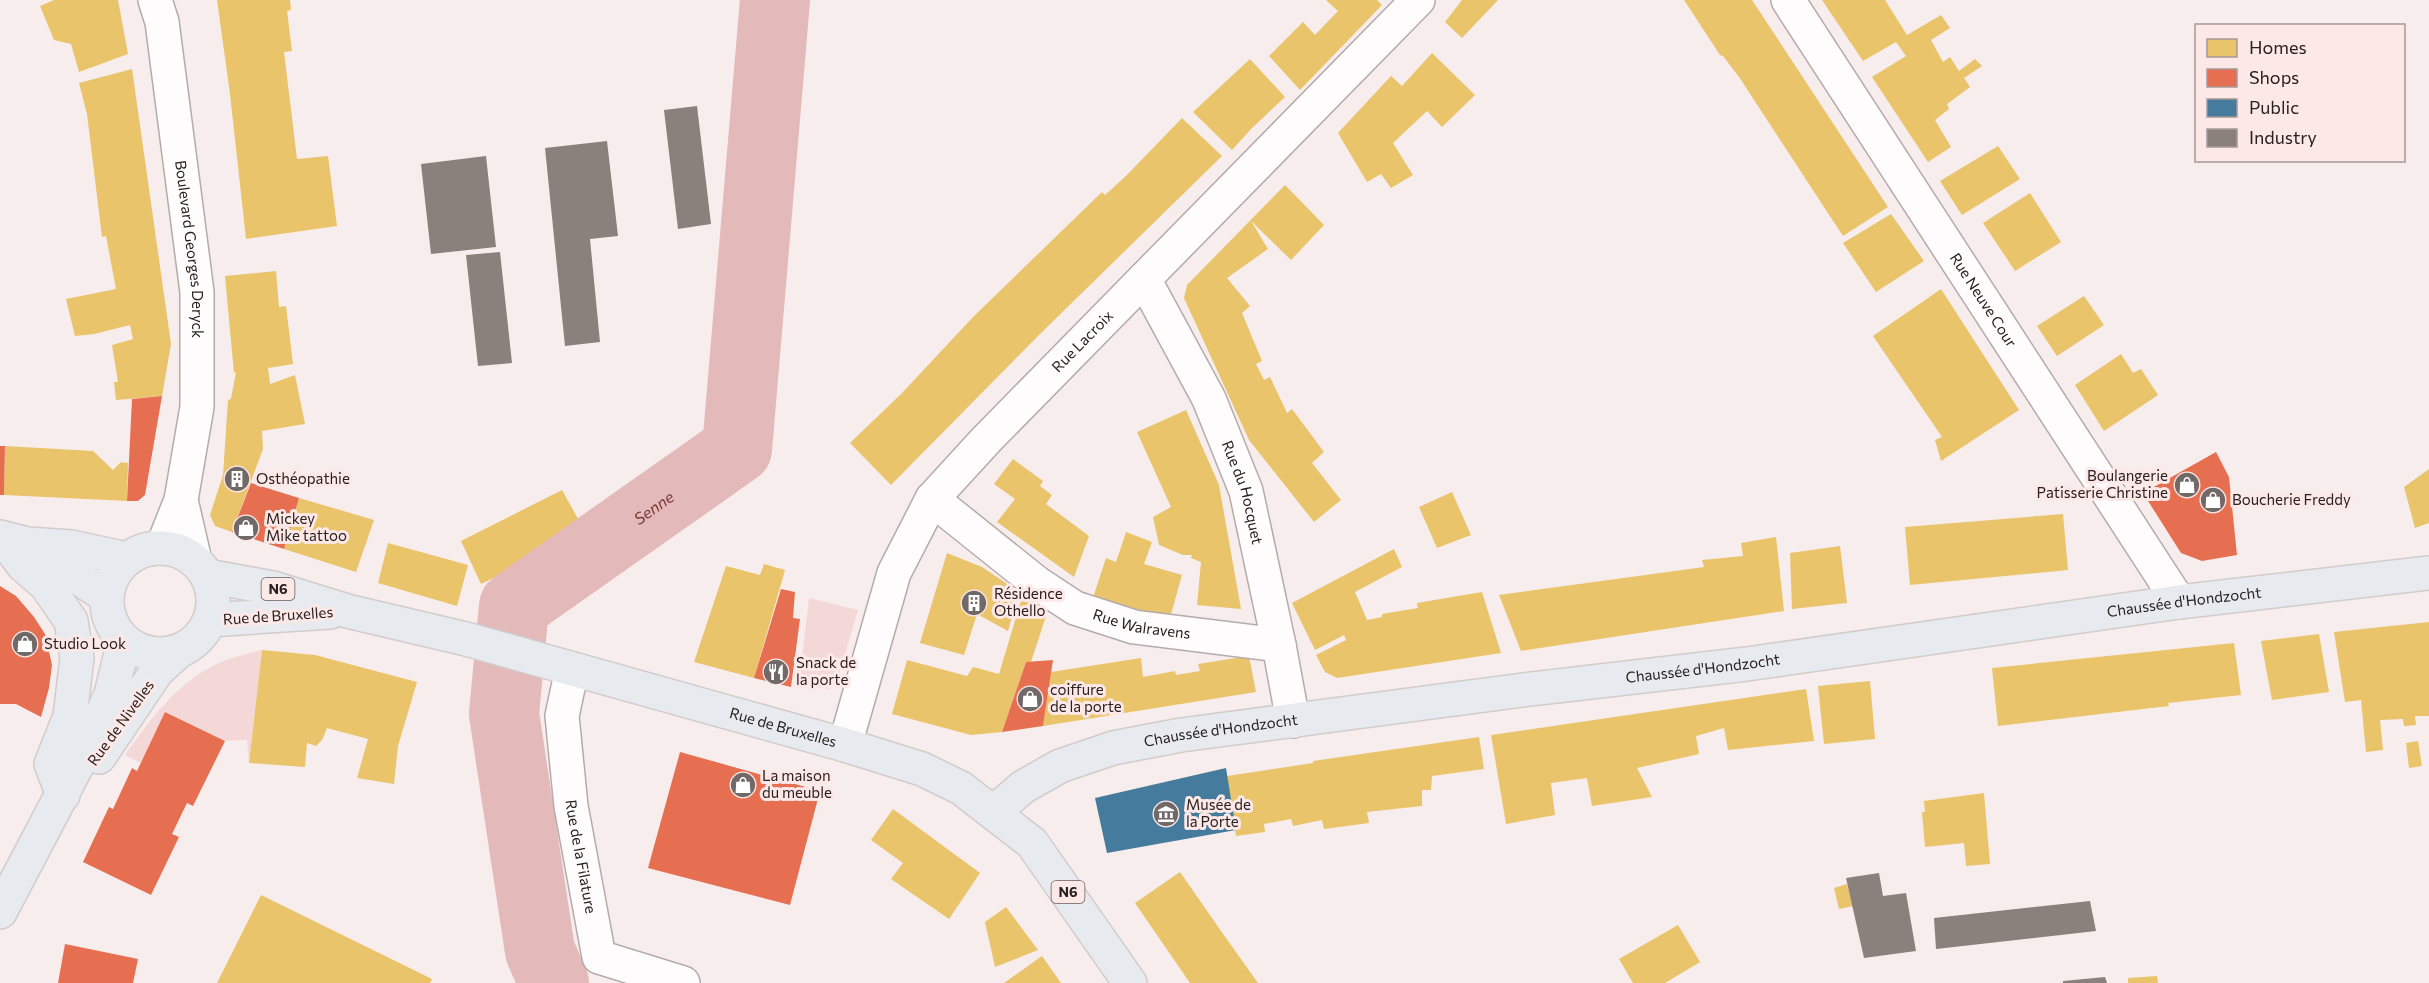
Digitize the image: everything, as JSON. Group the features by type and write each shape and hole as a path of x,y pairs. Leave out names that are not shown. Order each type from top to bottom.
{"main road":[{"path":"10,540 71,547 127,559"},
{"path":"10,540 106,596"},
{"path":"10,540 23,565 45,585 71,621 77,658 70,716 51,764 63,795"},
{"name":"Rue de Bruxelles","path":"162,548 180,552 201,568 347,611 466,639 845,745 922,769 960,788 1032,843 1130,983"},
{"path":"162,548 143,550 127,559 113,575 106,596 108,613 114,628 124,641 141,651 160,655 179,651"},
{"name":"Rue de Bruxelles","path":"179,651 192,644 210,620 213,597 201,568"},
{"name":"Chaussée d'Hondzocht","path":"994,812 1023,787 1060,766 1113,748 1181,735 1523,690 1747,664 2179,602 2429,573"},
{"name":"Rue de Bruxelles","path":"210,620 347,611"},
{"name":"Rue de Nivelles","path":"0,912 63,795 111,694 124,641"},
{"name":"Rue de Nivelles","path":"63,795 104,752 157,671 179,651"}],"street":[{"name":"Boulevard Georges Deryck","path":"155,0 162,22 198,292 197,407 181,500 162,548"},
{"name":"Rue Lacroix","path":"845,745 894,573 933,499 987,439 1418,0"},
{"name":"Rue Neuve Cour","path":"1788,0 2179,602"},
{"name":"Rue du Hocquet","path":"1144,279 1209,399 1246,491 1293,721"},
{"name":"Rue Walravens","path":"933,499 1037,583 1075,608 1134,627 1279,645"},
{"name":"Boulevard Georges Deryck","path":"181,500 201,568"},
{"name":"Rue de la Filature","path":"563,666 562,716 571,806 599,957 683,983"}],"shaded area":[{"path":"809,598 858,610 837,681 829,689 799,685"},
{"path":"262,650 249,763 247,740 225,741 166,712 141,763 125,755 168,700 195,677 226,660"}],"building: Homes":[{"path":"54,0 118,0 128,54 79,72 71,44 54,40 40,6"},
{"path":"217,0 290,0 291,10 287,11 292,51 284,52 297,159 328,156 337,226 246,239"},
{"path":"1326,0 1377,0 1382,5 1300,90 1269,56 1303,22 1315,35 1338,11"},
{"path":"1462,0 1498,0 1462,38 1445,22"},
{"path":"1684,0 1752,0 1888,207 1843,236 1739,77 1720,55"},
{"path":"1822,0 1885,0 1907,35 1941,15 1950,28 1931,40 1943,62 1950,57 1959,71 1975,59 1982,66 1964,78 1970,87 1947,104 1949,109 1935,120 1951,147 1928,162 1872,77 1906,56 1896,42 1863,61"},
{"path":"1432,53 1475,95 1442,127 1427,111 1393,143 1413,175 1391,188 1381,174 1367,182 1338,133 1391,76 1402,86"},
{"path":"1250,59 1285,97 1232,150 1193,112"},
{"path":"132,69 171,344 162,396 116,400 114,382 118,382 112,345 133,339 130,325 75,336 66,299 116,289 106,236 102,237 87,114 79,83"},
{"path":"1182,118 1222,156 1040,334 891,485 850,443 902,393 974,316 1102,192 1105,195 1127,175"},
{"path":"1998,146 2020,179 1962,215 1940,181"},
{"path":"1285,185 1324,225 1291,260 1251,221 1268,249 1227,278 1250,306 1242,313 1262,361 1256,364 1264,380 1270,377 1287,413 1292,409 1324,452 1312,463 1341,500 1314,522 1249,440 1184,298 1187,285"},
{"path":"2030,193 2061,242 2015,271 1983,223"},
{"path":"1891,214 1924,261 1876,292 1843,243"},
{"path":"276,271 279,307 286,306 293,364 268,368 270,384 295,375 305,424 262,431 263,449 232,532 215,526 210,515 223,475 228,400 231,399 236,372 234,373 225,276"},
{"path":"1941,289 2019,410 1941,461 1935,440 1942,437 1873,336"},
{"path":"2084,296 2104,325 2057,356 2037,326"},
{"path":"2121,354 2133,373 2141,369 2158,395 2104,431 2075,385"},
{"path":"1186,410 1219,485 1241,609 1197,605 1201,562 1191,558 1192,555 1183,555 1159,545 1153,517 1171,507 1137,432"},
{"path":"5,446 93,451 113,470 121,462 128,463 127,501 4,495"},
{"path":"1013,459 1043,481 1040,486 1052,495 1046,504 1089,536 1074,577 997,522 1015,499 994,484"},
{"path":"2429,469 2429,523 2415,528 2404,487"},
{"path":"562,490 586,533 481,584 461,541"},
{"path":"1452,492 1471,535 1437,548 1419,507"},
{"path":"299,498 374,520 356,572 284,549"},
{"path":"2063,514 2068,570 1910,585 1905,527"},
{"path":"1126,532 1152,542 1144,564 1182,575 1168,625 1091,604 1106,558 1116,562"},
{"path":"1776,537 1784,611 1521,651 1499,595 1704,567 1702,560 1743,556 1741,543"},
{"path":"388,543 468,565 457,606 378,583"},
{"path":"1840,546 1847,603 1792,609 1790,553"},
{"path":"1394,549 1402,567 1355,592 1367,620 1382,617 1382,614 1418,608 1417,603 1482,592 1501,653 1337,678 1325,672 1316,655 1346,640 1344,635 1315,650 1292,603"},
{"name":"Résidence Othello","path":"947,553 982,567 1019,592 1008,631 977,614 964,655 920,643"},
{"path":"764,564 785,570 754,678 694,662 726,566 760,575"},
{"path":"1023,594 1048,610 1031,662 1026,662 1002,732 971,735 892,714 907,660 967,676 973,667 999,674"},
{"path":"2429,622 2429,716 2415,716 2416,725 2404,726 2403,719 2380,720 2383,750 2366,752 2361,700 2345,702 2334,632"},
{"path":"2319,634 2329,692 2272,700 2261,641"},
{"path":"2234,643 2241,695 2168,703 2169,706 1998,726 1992,668"},
{"path":"262,650 315,655 417,682 398,746 394,784 357,778 368,739 327,728 322,740 316,746 307,743 305,767 249,763"},
{"path":"1249,656 1256,692 1043,726 1051,672 1141,658 1143,677 1175,671 1176,675 1200,671 1198,664"},
{"path":"1870,681 1875,739 1824,744 1818,686"},
{"path":"1806,689 1814,741 1728,750 1724,728 1696,736 1699,754 1637,768 1652,797 1592,806 1587,778 1551,783 1555,815 1506,824 1491,735"},
{"path":"1479,737 1484,769 1432,776 1431,790 1422,790 1422,806 1367,812 1369,823 1324,829 1322,820 1293,826 1291,819 1264,824 1265,832 1236,836 1227,776"},
{"path":"2418,741 2422,766 2409,768 2406,743"},
{"path":"1984,793 1990,864 1966,866 1964,843 1925,847 1922,812 1925,812 1924,801"},
{"path":"893,809 980,873 949,919 891,879 903,863 871,840"},
{"path":"1180,872 1258,983 1190,983 1135,903"},
{"path":"1847,884 1853,906 1839,909 1834,888"},
{"path":"261,895 432,979 430,983 217,983"},
{"path":"1006,907 1038,950 995,967 985,922"},
{"path":"1678,925 1700,962 1665,983 1633,983 1619,959"},
{"path":"1042,956 1061,983 1004,983"},
{"path":"2157,976 2158,983 2128,983 2128,978"}],"building: Shops":[{"path":"162,396 145,495 138,501 127,501 132,399"},
{"path":"0,446 5,446 4,495 0,495"},
{"path":"2216,452 2229,477 2237,555 2202,561 2181,553 2143,493"},
{"path":"251,483 299,498 284,549 232,532"},
{"path":"0,586 16,596 45,634 52,665 49,688 41,717 16,704 0,704"},
{"path":"781,589 795,592 793,618 800,619 791,687 754,678"},
{"name":"coiffure de la porte","path":"1053,660 1043,726 1002,732 1026,662"},
{"path":"165,712 225,741 193,806 187,803 172,834 179,837 151,895 83,862 109,807 113,809 132,768 137,771"},
{"path":"680,752 820,791 790,905 648,868"},
{"path":"65,944 138,959 133,983 58,983"}],"building: Public":[{"name":"Musée de la Porte","path":"1226,768 1236,830 1107,853 1095,798"}],"building: Industry":[{"path":"697,106 711,224 678,229 664,110"},
{"path":"607,141 618,236 590,239 600,342 565,346 545,148"},
{"path":"486,156 496,247 431,254 421,164"},
{"path":"500,252 512,363 478,366 466,255"},
{"path":"1879,873 1883,896 1906,893 1916,951 1864,958 1846,878"},
{"path":"2090,901 2096,931 1936,949 1934,918"},
{"path":"2105,977 2107,983 2063,983 2063,981"}],"waterway":[{"name":"Senne","path":"554,983 540,951 504,714 514,606 737,449 775,0"}],"place":[{"name":"Osthéopathie","path":"237,479"},
{"name":"Boulangerie Patisserie Christine","path":"2187,485"},
{"name":"Boucherie Freddy","path":"2213,500"},
{"name":"Mickey Mike tattoo","path":"246,528"},
{"name":"Résidence Othello","path":"974,603"},
{"name":"Studio Look","path":"25,644"},
{"name":"Snack de la porte","path":"776,672"},
{"name":"coiffure de la porte","path":"1030,699"},
{"name":"La maison du meuble","path":"743,785"},
{"name":"Musée de la Porte","path":"1166,814"}]}
